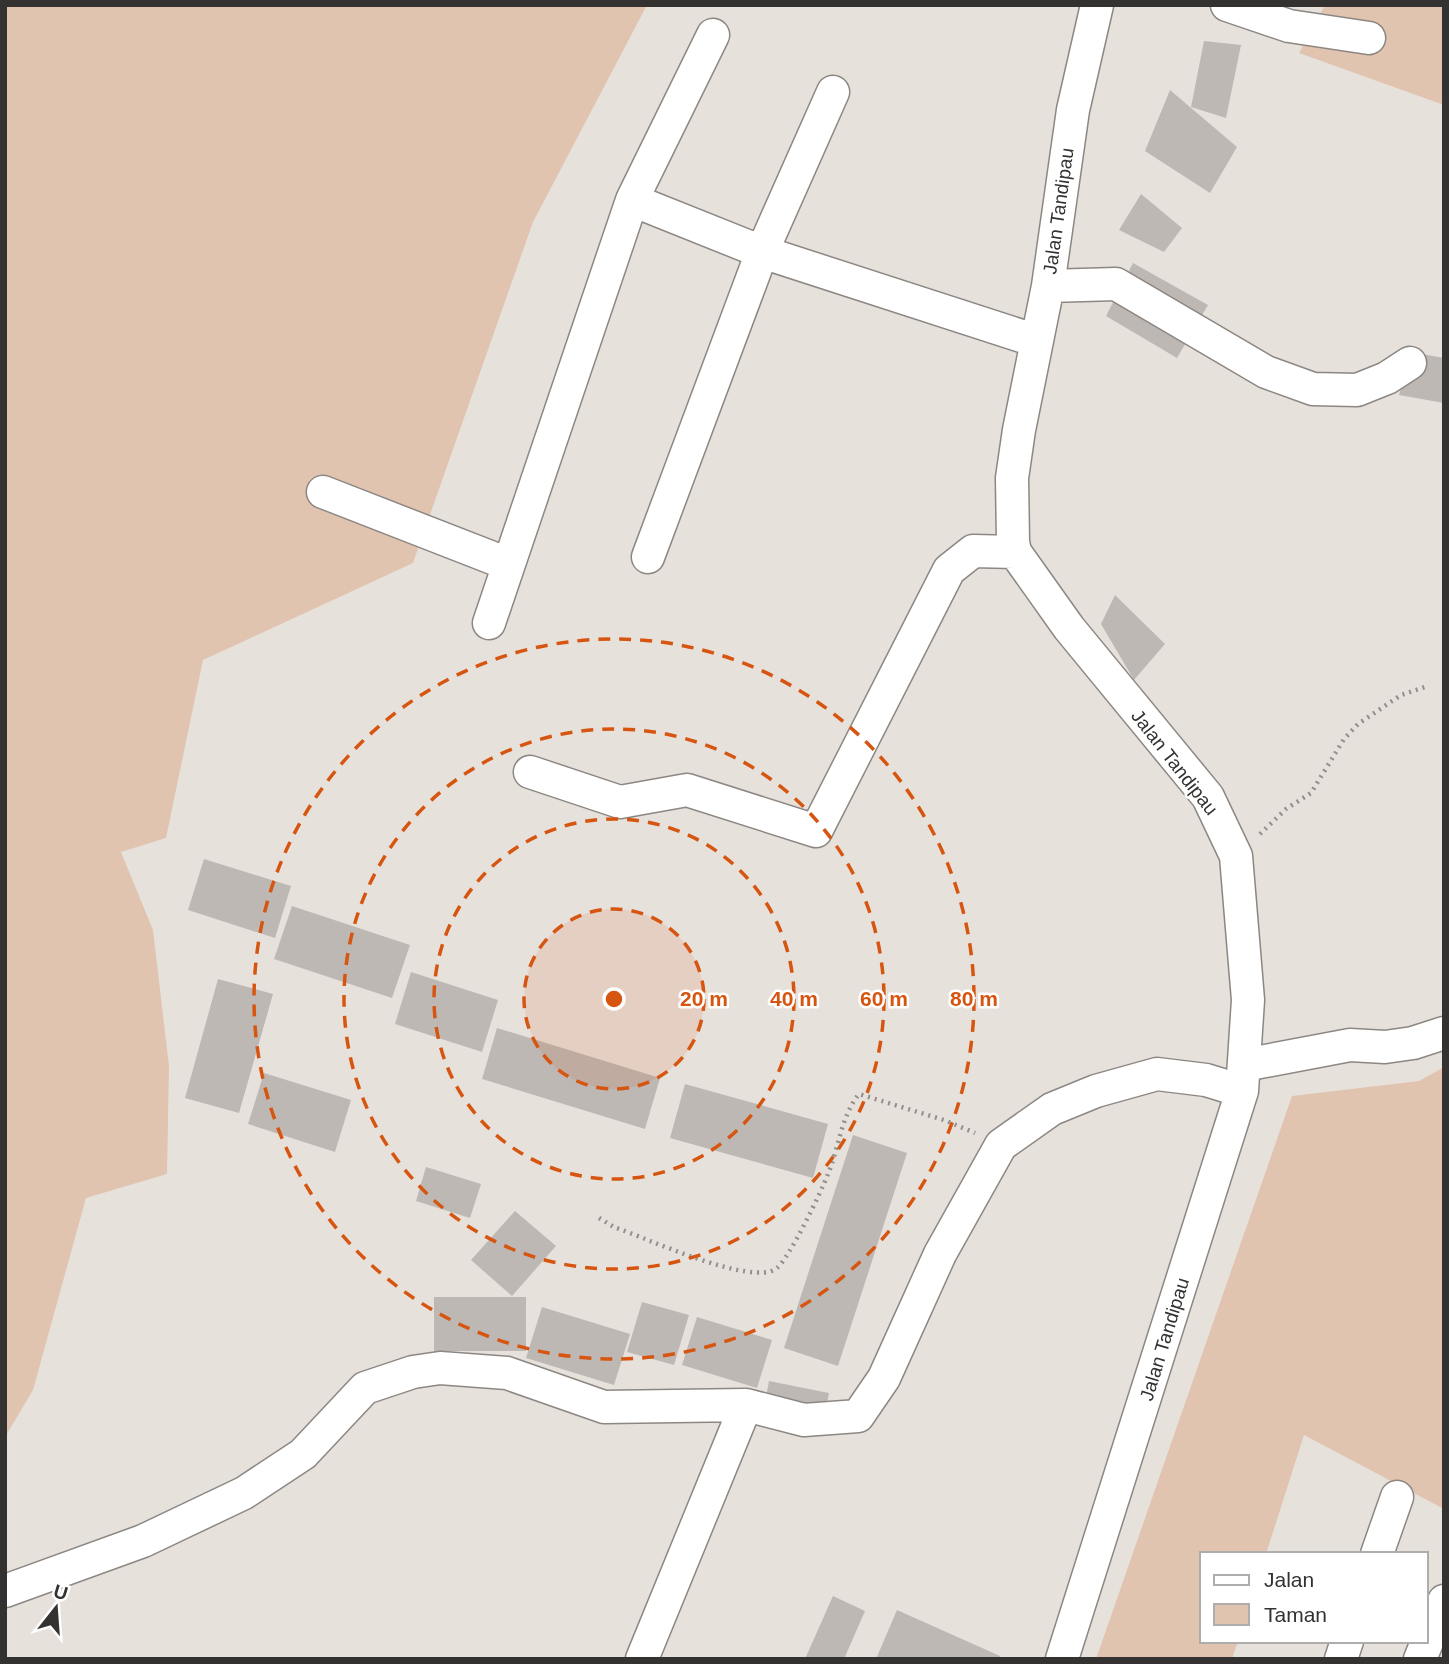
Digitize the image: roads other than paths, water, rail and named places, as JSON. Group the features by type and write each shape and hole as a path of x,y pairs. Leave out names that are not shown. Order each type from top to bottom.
{"street":[{"name":"Jalan Tandipau","path":"1062,1659 1243,1078 1248,1000 1236,856 1208,797 1077,639 1015,552 1011,523 1013,478 1048,286 1073,110 1097,5"},
{"path":"1227,5 1289,26 1369,38"},
{"path":"489,622 632,200 713,36"},
{"path":"648,556 762,252 833,92"},
{"path":"632,200 762,252 1037,341"},
{"path":"1048,286 1116,284 1266,372 1312,388 1357,390 1387,378 1410,363"},
{"path":"323,492 508,564"},
{"path":"530,772 620,802 687,790 816,831 949,569 973,551 1015,552"},
{"path":"5,1591 131,1545 244,1493 303,1454 365,1388 413,1372 440,1368 507,1373 604,1406 746,1405 804,1420 858,1416 884,1378 940,1254 1001,1145 1052,1109 1096,1090 1157,1074 1206,1080 1243,1078 1350,1045 1385,1047 1413,1043 1444,1033"},
{"path":"642,1659 746,1405"},
{"path":"1378,1552 1397,1497"},
{"path":"1428,1640 1444,1601"}]}
